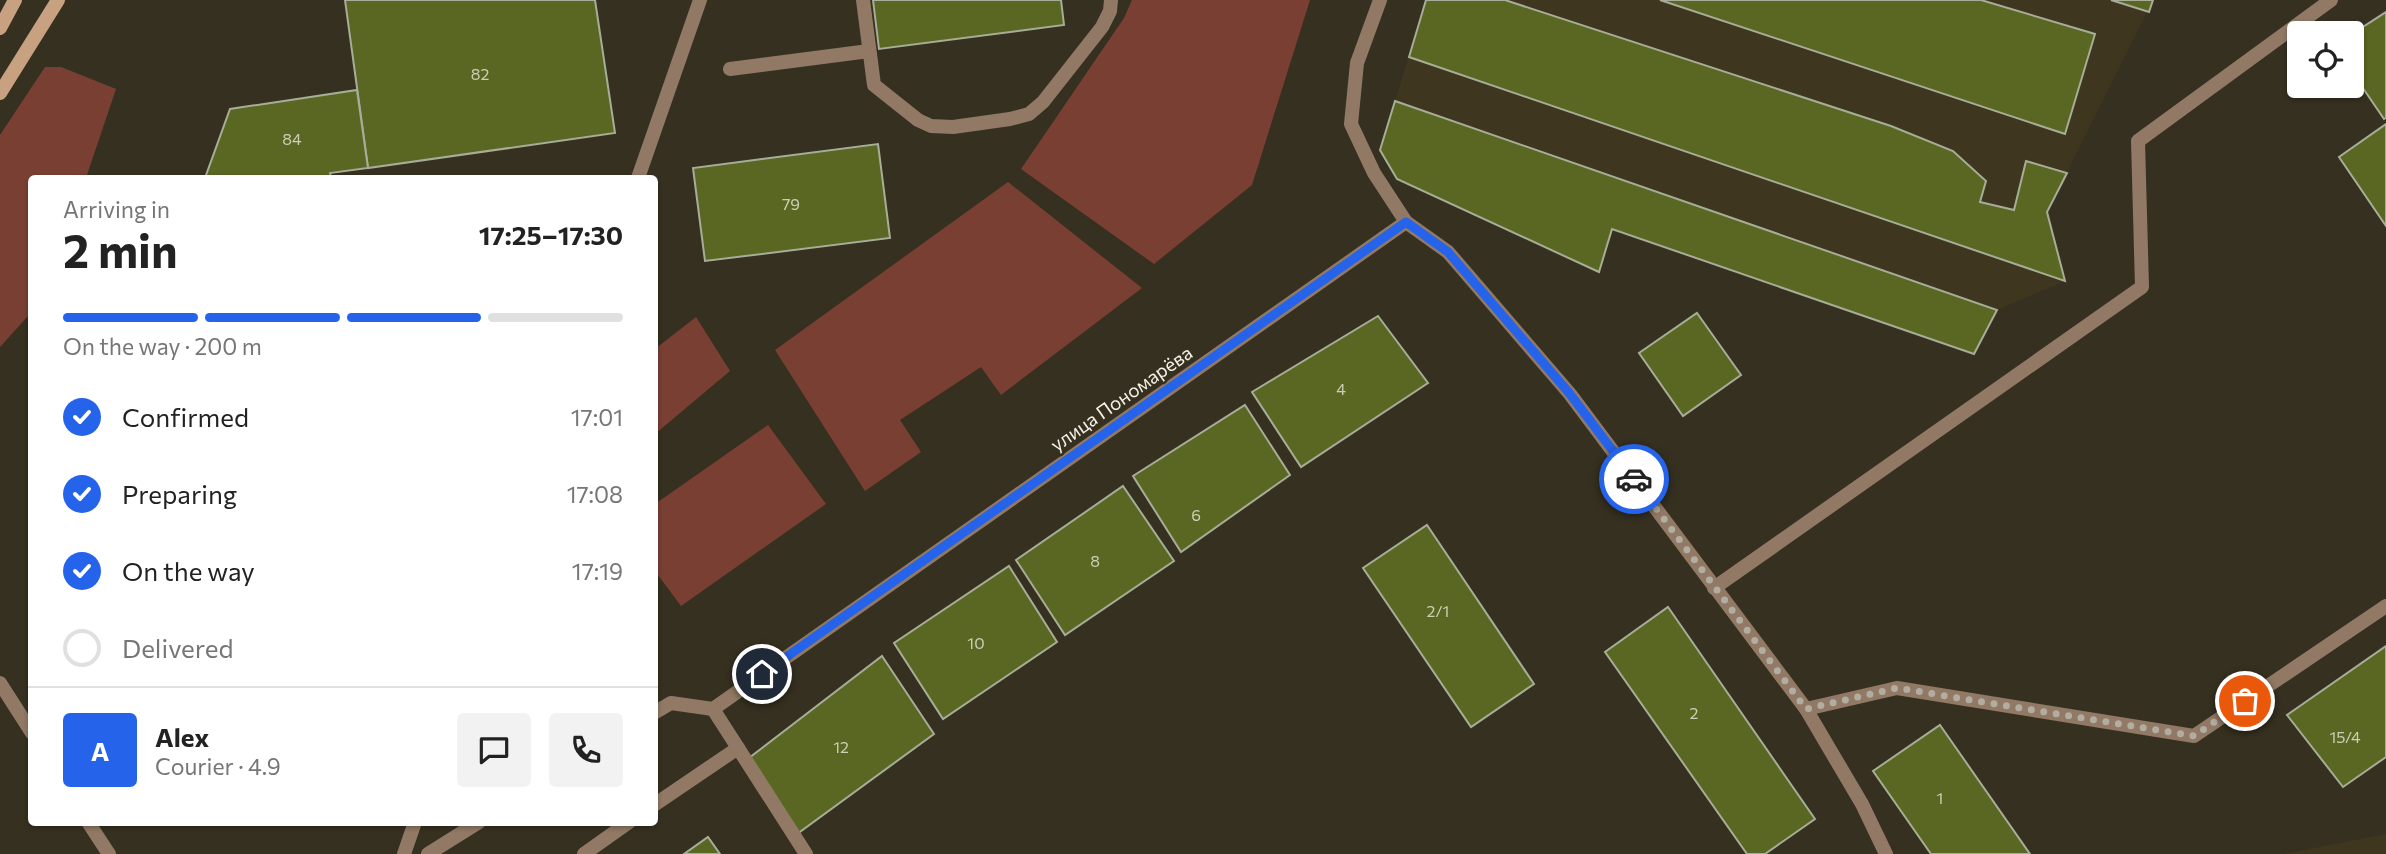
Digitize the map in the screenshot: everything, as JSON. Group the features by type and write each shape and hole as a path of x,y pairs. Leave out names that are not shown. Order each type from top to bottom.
{"main road":[{"path":"0,28 15,0"},
{"path":"0,93 58,0"}],"street":[{"path":"639,175 700,0"},
{"path":"863,0 874,85 931,127 953,127 1029,114 1043,102 1102,27 1110,11 1111,0"},
{"path":"1380,0 1357,63 1351,124 1374,173 1406,222 1448,252 1570,394 1806,709 1862,804 1886,854"},
{"path":"1714,588 2142,287 2138,141 2331,0"},
{"path":"730,69 869,51"},
{"name":"улица Пономарёва","path":"713,709 1406,222"},
{"path":"1806,709 1897,688 2194,736 2386,606"},
{"path":"0,683 28,727"},
{"path":"658,711 671,703 713,709 806,854"},
{"path":"658,802 738,748"},
{"path":"90,826 103,852"},
{"path":"404,854 414,826"},
{"path":"428,854 473,826"},
{"path":"584,854 623,826"}],"shaded area":[{"path":"1132,0 1310,0 1252,185 1154,264 1021,169 1124,18"},
{"path":"1426,0 2153,0 2047,212 2065,281 1997,310 1974,354 1613,230 1599,272 1380,150"},
{"path":"45,67 61,67 116,89 87,175 28,175 28,316 0,347 0,135"},
{"path":"1008,182 1142,288 1001,395 981,367 900,420 921,452 865,491 775,350"},
{"path":"696,317 730,371 658,431 658,347"},
{"path":"768,425 826,504 681,606 658,575 658,502"},
{"path":"2386,834 2386,854 2284,854"}],"building":[{"path":"345,0 595,0 615,133 368,168"},
{"path":"873,0 1061,0 1064,25 879,49"},
{"path":"1426,0 1505,0 1891,126 1953,151 1986,181 1980,202 2014,210 2026,161 2067,173 2047,212 2065,281 1409,57"},
{"path":"1660,0 1981,0 2095,34 2065,134"},
{"path":"2111,0 2153,0 2149,12"},
{"path":"2386,12 2384,119 2364,90 2364,26"},
{"path":"357,90 368,168 330,175 206,175 230,109"},
{"path":"1395,101 1997,310 1974,354 1612,229 1599,272 1397,179 1380,150"},
{"path":"2386,124 2386,226 2339,157"},
{"path":"878,144 890,238 705,261 693,168"},
{"path":"1697,313 1741,375 1683,416 1639,353"},
{"path":"1378,316 1428,383 1301,467 1252,392"},
{"path":"1245,405 1290,475 1181,552 1133,476"},
{"path":"1123,486 1174,561 1065,635 1016,560"},
{"path":"1427,525 1534,684 1471,727 1363,568"},
{"path":"1009,566 1057,642 943,719 894,643"},
{"path":"1668,607 1815,819 1765,854 1747,854 1605,652"},
{"path":"2386,646 2386,757 2343,787 2287,715"},
{"path":"882,656 934,734 797,834 749,758"},
{"path":"1940,725 2030,854 1931,854 1873,771"},
{"path":"708,837 720,854 684,854"}],"way so far":[{"path":"1634,479 1806,709 1897,688 2194,736 2245,701"}],"route":[{"path":"762,674 1406,222 1448,252 1570,394 1634,479"}]}
